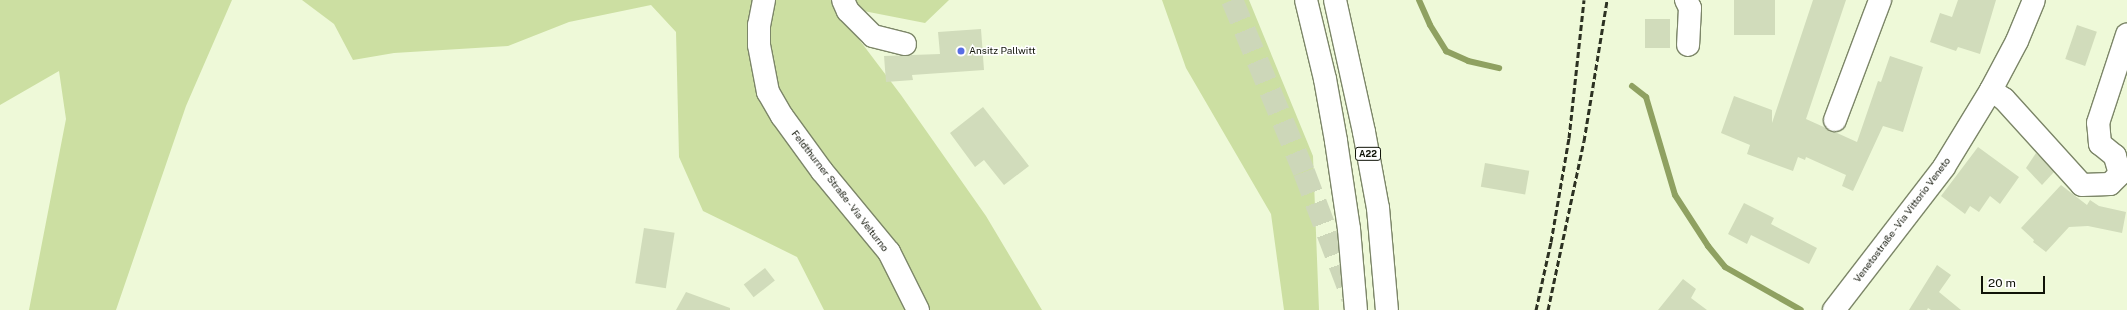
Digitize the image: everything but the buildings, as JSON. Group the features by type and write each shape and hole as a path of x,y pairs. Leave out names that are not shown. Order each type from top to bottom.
{"main road":[{"name":"Feldthurner Straße - Via Velturno","path":"764,0 759,25 759,45 768,92 782,116 822,171 888,252 918,310"},
{"path":"843,0 848,11 873,36 905,44"},
{"path":"1306,0 1325,79 1336,141 1349,229 1356,310"},
{"name":"A22","path":"1334,0 1364,132 1378,208 1387,310"},
{"path":"1686,0 1690,8 1688,45"},
{"path":"1835,120 1880,0"},
{"name":"Venetostraße - Via Vittorio Veneto","path":"1839,303 1944,167 1992,90 2017,42 2034,0"},
{"path":"1992,90 2004,99 2082,185 2110,184 2120,174 2114,156 2100,144 2098,123 2127,35"}],"green space":[{"path":"0,0 232,0 186,106 116,310 29,310 66,119 59,71 0,105"},
{"path":"302,0 949,0 925,23 833,5 901,95 986,216 1042,310 824,310 797,257 703,211 679,157 676,32 651,5 569,22 508,46 394,53 353,60 334,24"},
{"path":"1162,0 1249,0 1313,156 1319,310 1284,310 1271,214 1186,68"}],"waterway":[{"path":"1419,0 1430,25 1446,51 1468,61 1499,68"},
{"path":"1632,86 1646,97 1675,195 1708,246 1725,267 1801,310"}],"tunnel":[{"path":"1232,0 1304,172 1352,298"}],"railway":[{"path":"1536,310 1551,242 1569,138 1584,0"},
{"path":"1548,310 1584,141 1607,0"}],"place":[{"name":"Ansitz Pallwitt","path":"961,51"}]}
